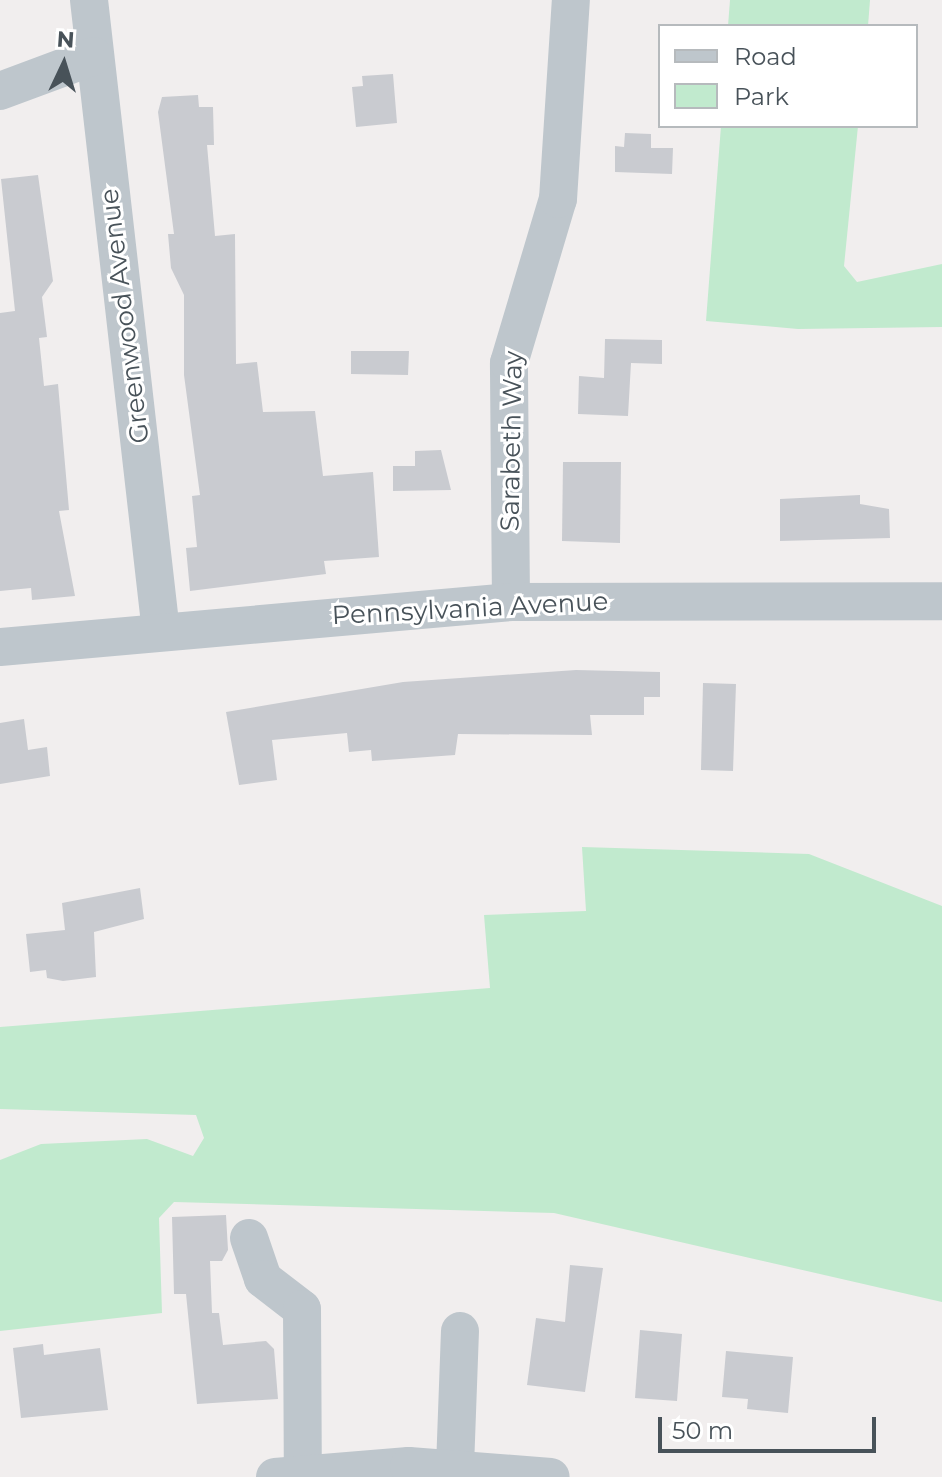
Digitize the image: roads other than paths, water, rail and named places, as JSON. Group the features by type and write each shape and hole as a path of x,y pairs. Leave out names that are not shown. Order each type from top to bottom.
{"street":[{"name":"Greenwood Avenue","path":"89,0 161,632"},
{"name":"Sarabeth Way","path":"511,602 509,363 558,199 571,0"},
{"path":"0,91 94,56"},
{"name":"Pennsylvania Avenue","path":"0,647 511,602 942,601"},
{"path":"249,1238 263,1279 302,1309 289,1476 455,1467 551,1477"},
{"path":"455,1467 460,1331"}]}
